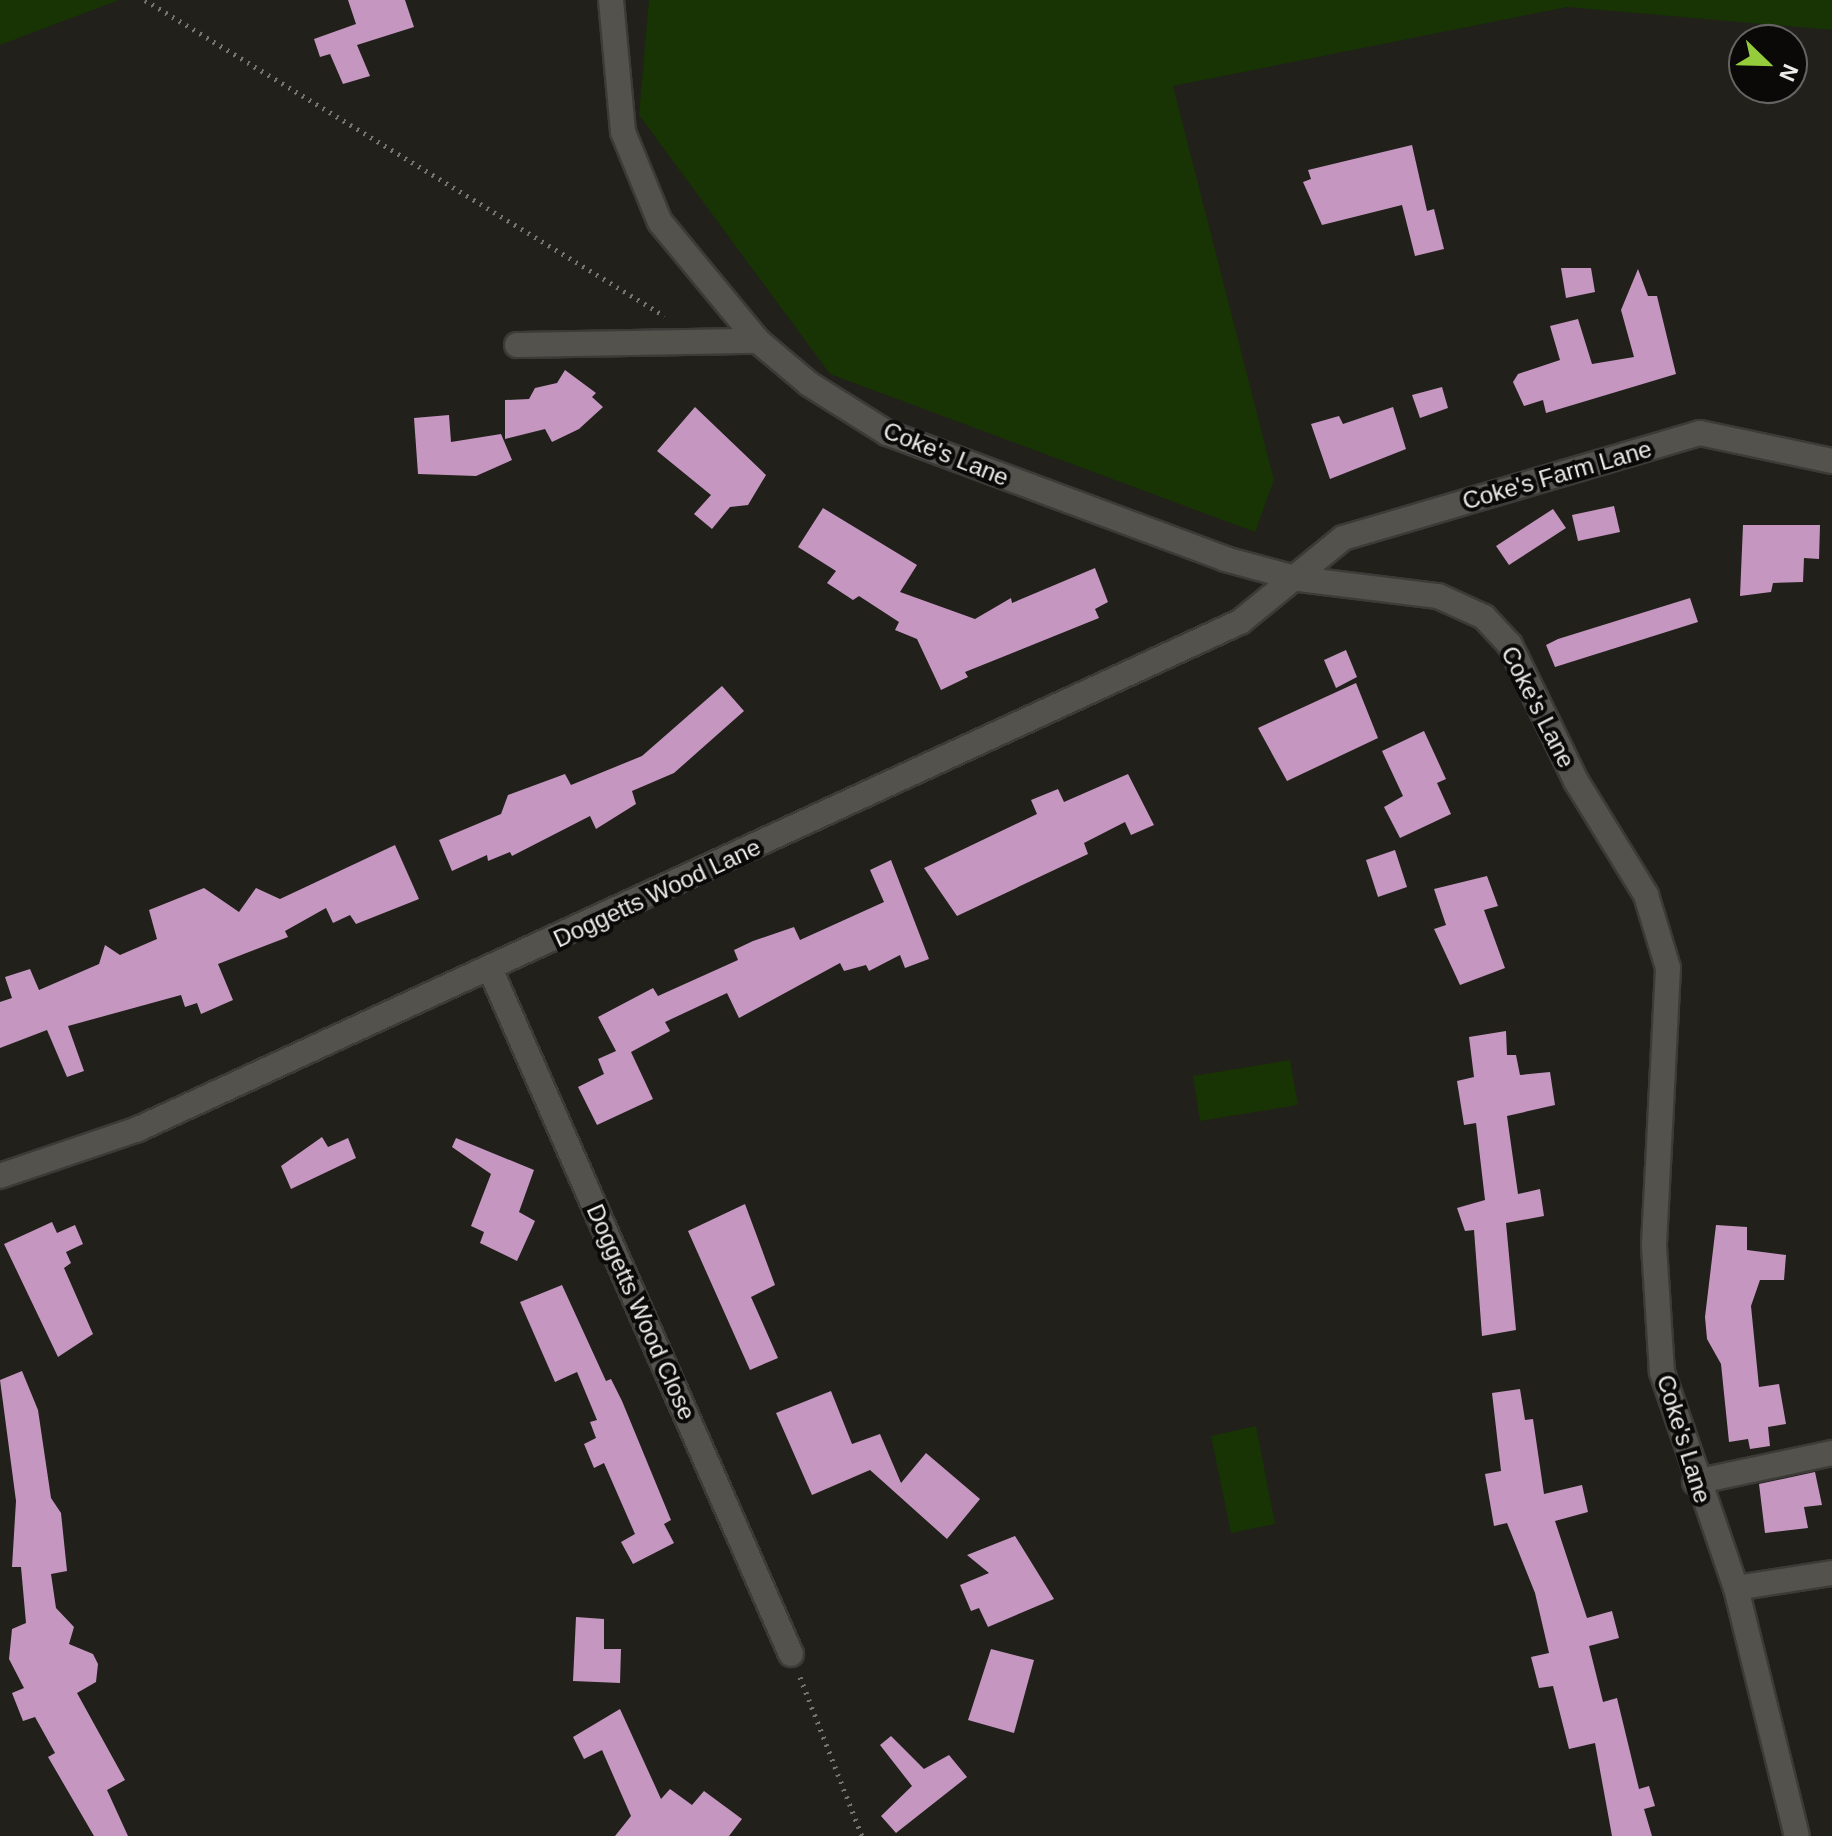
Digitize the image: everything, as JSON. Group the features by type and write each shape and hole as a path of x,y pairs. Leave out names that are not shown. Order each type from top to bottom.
{"street":[{"name":"Coke's Lane","path":"611,0 623,132 660,222 758,341 809,384 887,433 1225,559 1299,579 1438,596 1484,617 1510,645 1576,781 1646,895 1668,968 1654,1246 1662,1372 1695,1482 1736,1588 1797,1836"},
{"path":"517,345 758,341"},
{"name":"Coke's Farm Lane","path":"1299,579 1343,538 1700,433 1832,461"},
{"name":"Doggetts Wood Lane","path":"0,1176 138,1129 491,971 1240,622 1299,579"},
{"name":"Doggetts Wood Close","path":"491,971 791,1654"},
{"path":"1695,1482 1832,1453"},
{"path":"1736,1588 1832,1573"}],"path":[{"path":"145,0 669,318"},
{"path":"791,1654 862,1836"}],"green space":[{"path":"0,0 119,0 0,45"},
{"path":"649,0 1832,0 1832,30 1808,28 1808,24 1763,24 1567,7 1173,86 1274,480 1255,532 830,374 639,115"},
{"path":"1290,1060 1298,1105 1200,1121 1193,1076"},
{"path":"1256,1426 1275,1524 1231,1533 1211,1436"}],"building":[{"path":"348,0 405,0 414,27 357,45 370,76 343,84 330,54 320,57 314,39 356,24"},
{"path":"1412,145 1427,211 1434,209 1444,249 1415,256 1402,205 1322,225 1303,182 1311,179 1308,170"},
{"path":"1561,268 1591,268 1595,292 1566,298"},
{"path":"1638,269 1648,296 1657,296 1676,374 1546,413 1543,400 1524,406 1513,382 1518,374 1560,360 1550,326 1578,319 1592,364 1634,357 1621,310"},
{"path":"565,370 596,393 592,397 603,407 579,429 552,442 545,429 505,439 505,400 529,399 535,388 557,383"},
{"path":"1442,387 1448,408 1420,418 1412,395"},
{"path":"695,407 766,475 748,505 730,507 712,529 694,514 711,495 657,451"},
{"path":"1393,407 1406,449 1330,479 1311,424 1339,416 1343,424"},
{"path":"449,415 451,442 501,434 512,460 476,476 418,474 414,418"},
{"path":"1614,506 1620,532 1578,541 1572,515"},
{"path":"823,508 917,565 900,592 975,619 1011,598 1012,603 1095,568 1108,602 1095,609 1099,618 965,672 968,677 941,690 917,639 895,630 899,622 859,596 853,600 827,583 836,571 798,547"},
{"path":"1553,509 1566,528 1509,565 1496,546"},
{"path":"1743,525 1820,525 1819,559 1804,558 1803,582 1773,583 1771,592 1740,596"},
{"path":"1690,598 1698,622 1555,667 1546,645"},
{"path":"1346,650 1357,677 1336,688 1324,660"},
{"path":"1356,683 1378,738 1287,781 1258,728"},
{"path":"722,686 744,711 674,773 632,791 636,804 596,829 590,816 512,856 510,852 488,861 487,855 452,871 439,840 501,814 508,795 565,774 571,785 642,756"},
{"path":"1424,731 1446,779 1437,783 1451,814 1400,838 1384,807 1403,796 1382,751"},
{"path":"1128,774 1154,825 1131,835 1125,822 1084,843 1088,854 957,916 924,868 1037,814 1031,800 1058,789 1064,802"},
{"path":"395,845 419,899 356,924 350,915 333,923 326,908 285,931 288,937 218,964 233,1000 201,1014 197,1003 185,1007 181,995 68,1026 84,1071 67,1077 47,1030 0,1048 0,1002 12,998 5,977 30,969 39,990 99,964 105,945 120,955 157,939 149,910 204,888 239,912 256,888 280,899"},
{"path":"1395,850 1407,887 1378,897 1366,860"},
{"path":"891,860 929,959 905,968 900,955 869,971 866,965 844,971 840,963 739,1018 727,993 665,1022 670,1031 631,1052 653,1099 597,1125 578,1087 604,1074 598,1059 616,1051 598,1017 653,988 658,996 738,960 734,950 753,941 794,927 800,940 884,902 870,870"},
{"path":"1487,876 1498,906 1484,910 1505,968 1460,985 1434,929 1446,925 1434,889"},
{"path":"1506,1031 1507,1055 1516,1055 1520,1075 1550,1072 1555,1105 1507,1116 1518,1194 1540,1189 1544,1216 1506,1223 1516,1330 1482,1336 1474,1230 1465,1231 1457,1208 1485,1200 1476,1123 1464,1125 1457,1081 1474,1077 1469,1037"},
{"path":"322,1137 328,1147 348,1138 356,1158 291,1189 281,1166"},
{"path":"456,1138 534,1170 519,1212 535,1221 517,1261 480,1243 484,1232 471,1226 491,1174 452,1147"},
{"path":"745,1204 775,1285 751,1297 778,1358 750,1370 688,1231"},
{"path":"52,1222 57,1233 75,1225 83,1244 66,1252 71,1263 64,1268 93,1334 58,1357 4,1244"},
{"path":"1716,1225 1747,1227 1747,1250 1786,1255 1784,1280 1760,1280 1751,1306 1759,1387 1779,1384 1786,1424 1768,1427 1770,1446 1750,1449 1748,1439 1729,1442 1721,1364 1707,1339 1705,1317"},
{"path":"562,1285 606,1381 611,1379 622,1401 671,1520 664,1524 674,1543 633,1564 621,1542 635,1534 604,1463 594,1468 584,1444 596,1438 590,1422 597,1420 577,1372 555,1382 520,1302"},
{"path":"22,1371 38,1410 51,1498 61,1513 67,1571 51,1574 56,1608 74,1627 69,1644 93,1654 98,1664 96,1682 77,1693 125,1780 107,1790 128,1836 94,1836 48,1757 55,1753 35,1717 23,1721 12,1693 24,1688 9,1659 12,1629 26,1623 21,1567 12,1567 16,1501 0,1380"},
{"path":"1520,1389 1525,1420 1533,1419 1544,1494 1582,1485 1588,1512 1555,1521 1587,1618 1612,1611 1619,1638 1589,1646 1603,1702 1617,1698 1639,1789 1649,1786 1655,1806 1644,1809 1652,1836 1612,1836 1595,1743 1569,1749 1553,1686 1539,1688 1531,1657 1549,1653 1535,1593 1507,1523 1494,1526 1485,1474 1501,1471 1492,1393"},
{"path":"831,1391 852,1444 880,1434 901,1483 926,1453 980,1499 947,1539 870,1470 812,1495 776,1413"},
{"path":"1815,1472 1822,1505 1804,1507 1808,1528 1765,1533 1759,1484"},
{"path":"1015,1536 1054,1599 988,1627 979,1608 971,1611 960,1585 989,1573 967,1555"},
{"path":"576,1617 604,1619 604,1649 621,1649 620,1683 573,1681"},
{"path":"991,1649 1034,1660 1014,1733 968,1720"},
{"path":"620,1709 661,1799 670,1789 692,1805 704,1791 742,1819 729,1836 615,1836 631,1816 602,1750 584,1759 573,1737"},
{"path":"891,1736 924,1769 949,1755 967,1777 896,1833 881,1816 912,1786 880,1745"}]}
